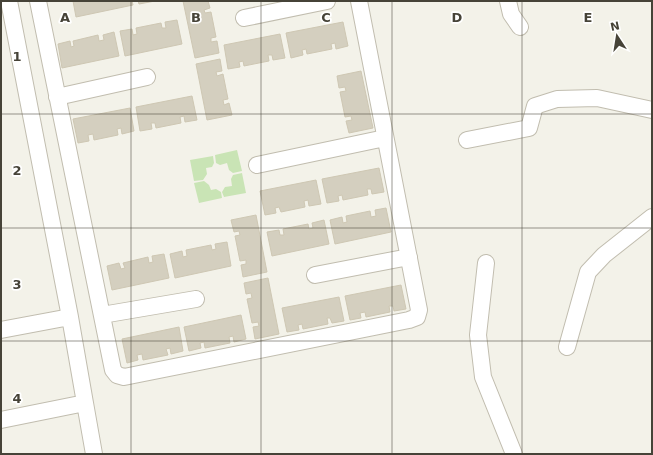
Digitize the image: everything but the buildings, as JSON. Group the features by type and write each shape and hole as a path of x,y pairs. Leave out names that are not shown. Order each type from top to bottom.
{"street":[{"path":"9,1 70,317 94,454"},
{"path":"38,1 113,370 117,375 124,377 409,320 417,317 419,310 359,1"},
{"path":"244,18 327,1"},
{"path":"508,1 510,14 520,27"},
{"path":"57,97 147,77"},
{"path":"468,140 529,128 535,106 557,99 597,98 652,110"},
{"path":"257,165 385,138"},
{"path":"567,347 588,272 604,255 652,217"},
{"path":"315,275 409,257"},
{"path":"486,263 478,335 483,377 514,454"},
{"path":"102,315 196,299"},
{"path":"1,330 70,317"},
{"path":"1,420 85,403"}],"green space":[{"path":"237,150 242,171 233,173 229,170 227,163 220,165 216,163 215,155"},
{"path":"213,156 214,163 212,167 206,168 207,174 203,180 194,181 190,160"},
{"path":"242,173 246,193 224,197 222,192 225,187 232,186 231,179 233,175"},
{"path":"204,181 209,185 211,190 216,189 221,192 222,198 199,203 194,183"}]}
